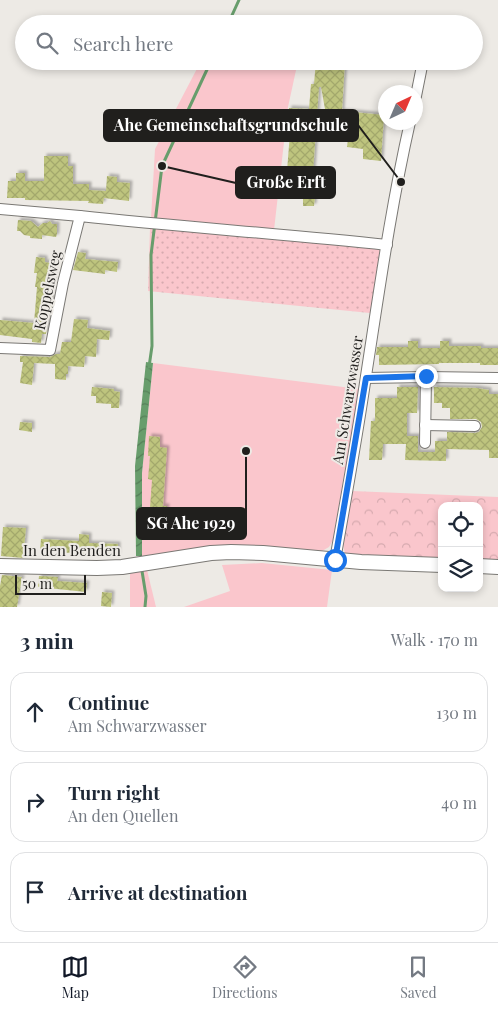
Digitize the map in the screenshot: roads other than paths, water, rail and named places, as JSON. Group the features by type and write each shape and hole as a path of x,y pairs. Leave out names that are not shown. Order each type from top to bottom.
{"street":[{"path":"418,85 421,70"},
{"name":"Am Schwarzwasser","path":"335,560 387,244 408,130"},
{"path":"0,209 169,226 387,244"},
{"name":"Koppelsweg","path":"0,348 50,350 63,283 80,216"},
{"path":"366,378 426,376 498,378"},
{"path":"424,443 426,376"},
{"path":"425,425 474,426"},
{"name":"In den Benden","path":"0,566 122,567 211,553 231,552 335,560 438,565"},
{"path":"483,566 498,567"}],"water":[{"path":"146,362 153,363 142,473 142,556 136,556 135,466"}],"waterway":[{"path":"232,15 239,0"},
{"path":"149,367 152,346 151,255 162,166 207,70"},
{"path":"142,571 146,596 145,607"}],"place":[{"name":"Große Erft","path":"162,166"},
{"name":"Ahe Gemeinschaftsgrundschule","path":"401,182"},
{"name":"SG Ahe 1929","path":"246,451"}]}
